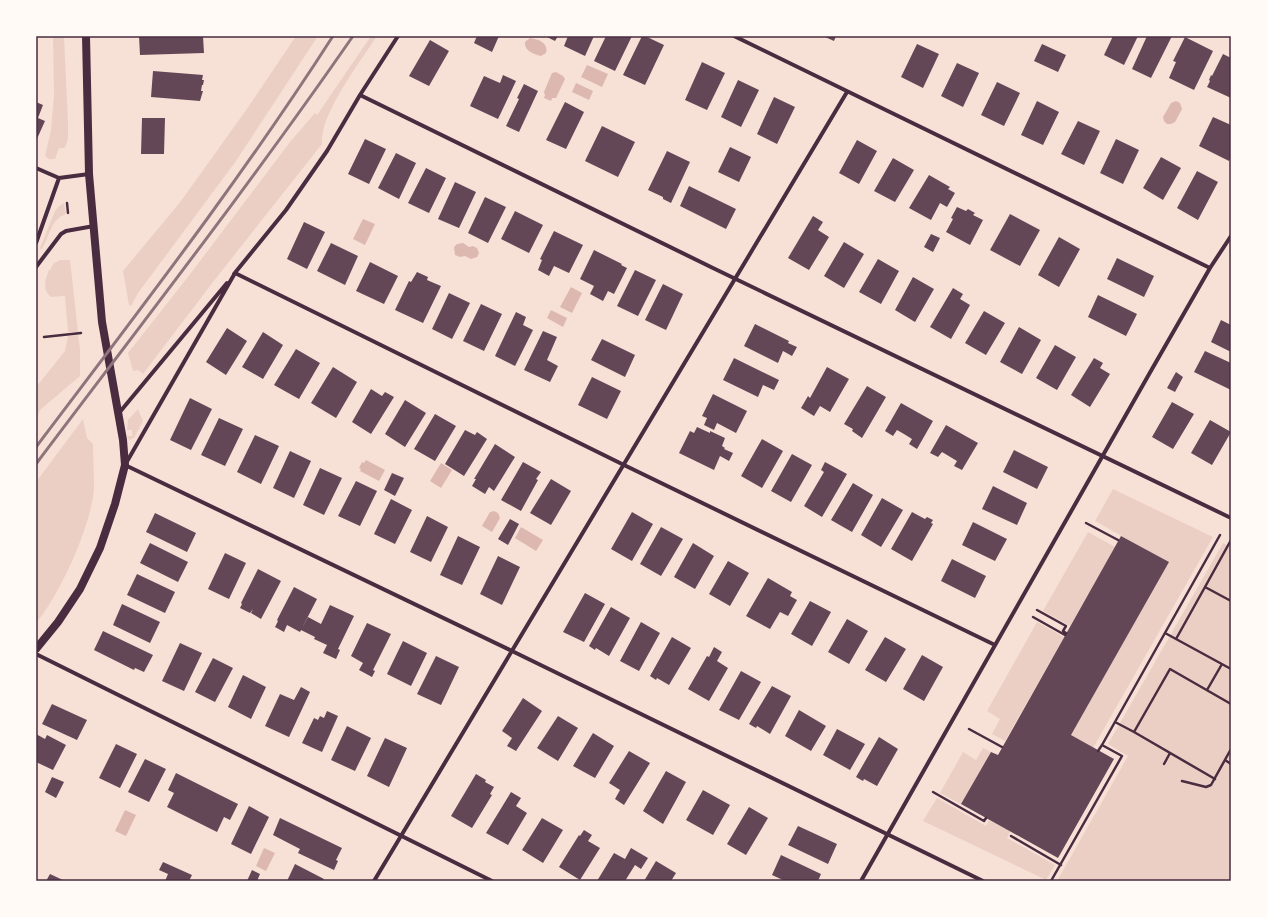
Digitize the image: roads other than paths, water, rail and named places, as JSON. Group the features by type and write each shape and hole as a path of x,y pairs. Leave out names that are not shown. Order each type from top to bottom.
{"main road":[{"path":"36,649 58,622 80,588 100,548 115,504 125,465 123,440 102,322 89,174 86,36"}],"street":[{"path":"118,416 286,210 327,150 398,36"},
{"path":"734,36 1210,268"},
{"path":"374,881 847,92"},
{"path":"360,95 736,279 1231,518"},
{"path":"36,168 59,178 89,174"},
{"path":"36,243 59,178"},
{"path":"36,267 61,234 66,231 94,226"},
{"path":"861,881 1102,456 1210,268 1231,236"},
{"path":"235,273 624,465 995,645"},
{"path":"235,273 125,465 512,651 983,881"},
{"path":"36,654 492,881"}],"railway":[{"path":"36,447 226,193 263,141 333,36"},
{"path":"36,464 237,198 353,36"}]}
